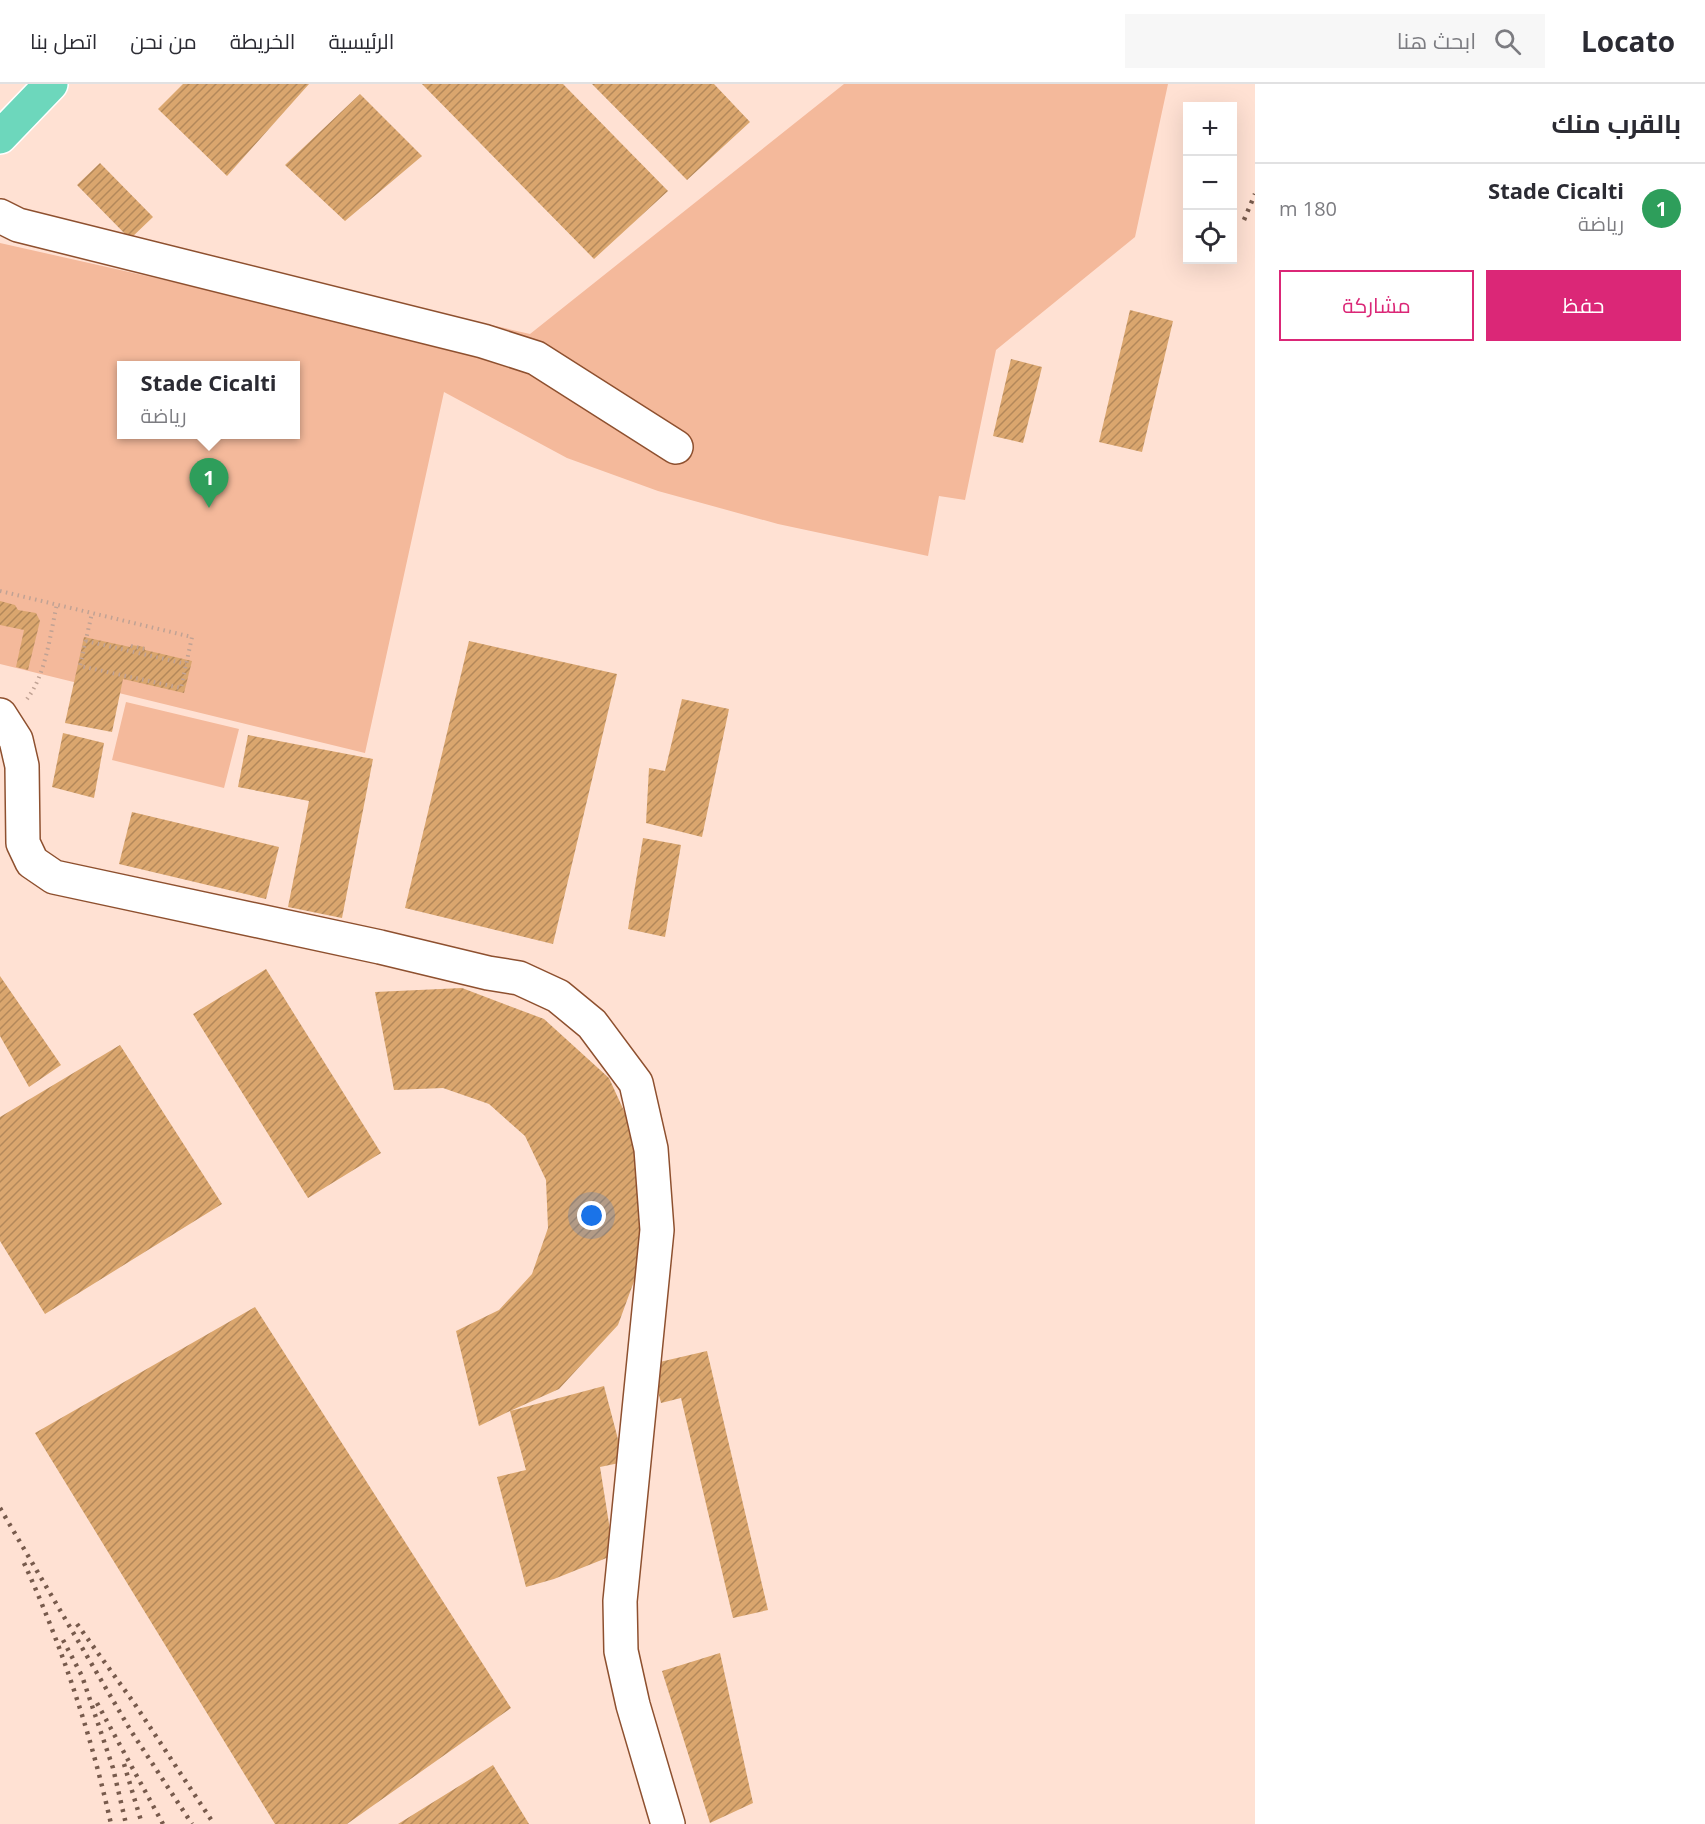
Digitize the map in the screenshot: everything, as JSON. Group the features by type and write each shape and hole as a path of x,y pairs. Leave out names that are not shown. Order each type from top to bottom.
{"main road":[{"path":"0,137 51,84"}],"lane":[{"path":"0,216 18,225 483,341 536,357 676,447"},
{"path":"2,717 16,740 21,765 24,792 23,843 32,862 54,877 519,978 558,996 592,1024 636,1083 651,1149 657,1230 620,1601 621,1651 633,1705 668,1824"}],"path":[{"path":"0,591 92,612 192,637 181,688 80,666 92,612"},
{"path":"2,717 24,703 35,689 57,604"},
{"path":"86,641 137,650 186,663"},
{"path":"130,646 137,650 145,649"}],"shaded area":[{"path":"844,84 1168,84 1135,237 996,350 965,500 939,496 928,556 778,524 658,491 567,458 444,392 365,753 0,664 0,243 481,351 487,324 530,334"},
{"path":"126,702 239,729 224,788 112,760"}],"building":[{"path":"183,84 309,84 227,176 158,109"},
{"path":"422,84 563,84 668,191 594,259"},
{"path":"592,84 714,84 750,122 687,180"},
{"path":"360,94 422,156 345,221 285,165"},
{"path":"100,163 153,217 130,239 77,185"},
{"path":"1130,310 1173,321 1142,452 1099,442"},
{"path":"1011,359 1042,367 1023,443 993,436"},
{"path":"0,601 15,605 18,610 36,613 40,621 28,670 16,667 24,630 0,625"},
{"path":"84,637 130,647 131,645 145,647 145,650 192,661 184,693 123,679 112,732 65,723"},
{"path":"469,641 617,674 553,944 405,908"},
{"path":"682,699 729,709 702,837 646,823 649,768 665,771"},
{"path":"63,733 104,743 94,798 52,787"},
{"path":"248,735 373,759 342,918 288,907 309,801 238,787"},
{"path":"132,812 279,847 266,899 119,864"},
{"path":"643,838 681,845 665,937 628,929"},
{"path":"266,969 381,1153 308,1198 193,1014"},
{"path":"0,976 61,1065 29,1087 0,1036"},
{"path":"462,988 544,1019 609,1078 645,1157 648,1243 618,1325 559,1389 479,1426 456,1331 499,1310 532,1274 548,1228 546,1180 525,1136 489,1104 443,1088 394,1090 375,992"},
{"path":"120,1045 222,1204 45,1314 0,1241 0,1117"},
{"path":"255,1307 511,1708 347,1824 275,1824 35,1433"},
{"path":"707,1351 768,1610 733,1618 681,1398 661,1403 651,1364"},
{"path":"604,1386 624,1462 600,1467 614,1555 554,1579 526,1587 497,1477 526,1470 510,1411"},
{"path":"720,1653 753,1803 710,1823 662,1671"},
{"path":"493,1765 529,1824 398,1824"}],"railway":[{"path":"1244,220 1255,194"},
{"path":"0,1508 131,1731 192,1824"},
{"path":"24,1563 63,1658 94,1757 111,1824"},
{"path":"77,1624 134,1703 214,1824"},
{"path":"63,1640 82,1676 113,1768 126,1824"},
{"path":"97,1703 163,1824"},
{"path":"124,1764 142,1824"}],"place":[{"name":"Stade Cicalti","path":"209,508"}]}
